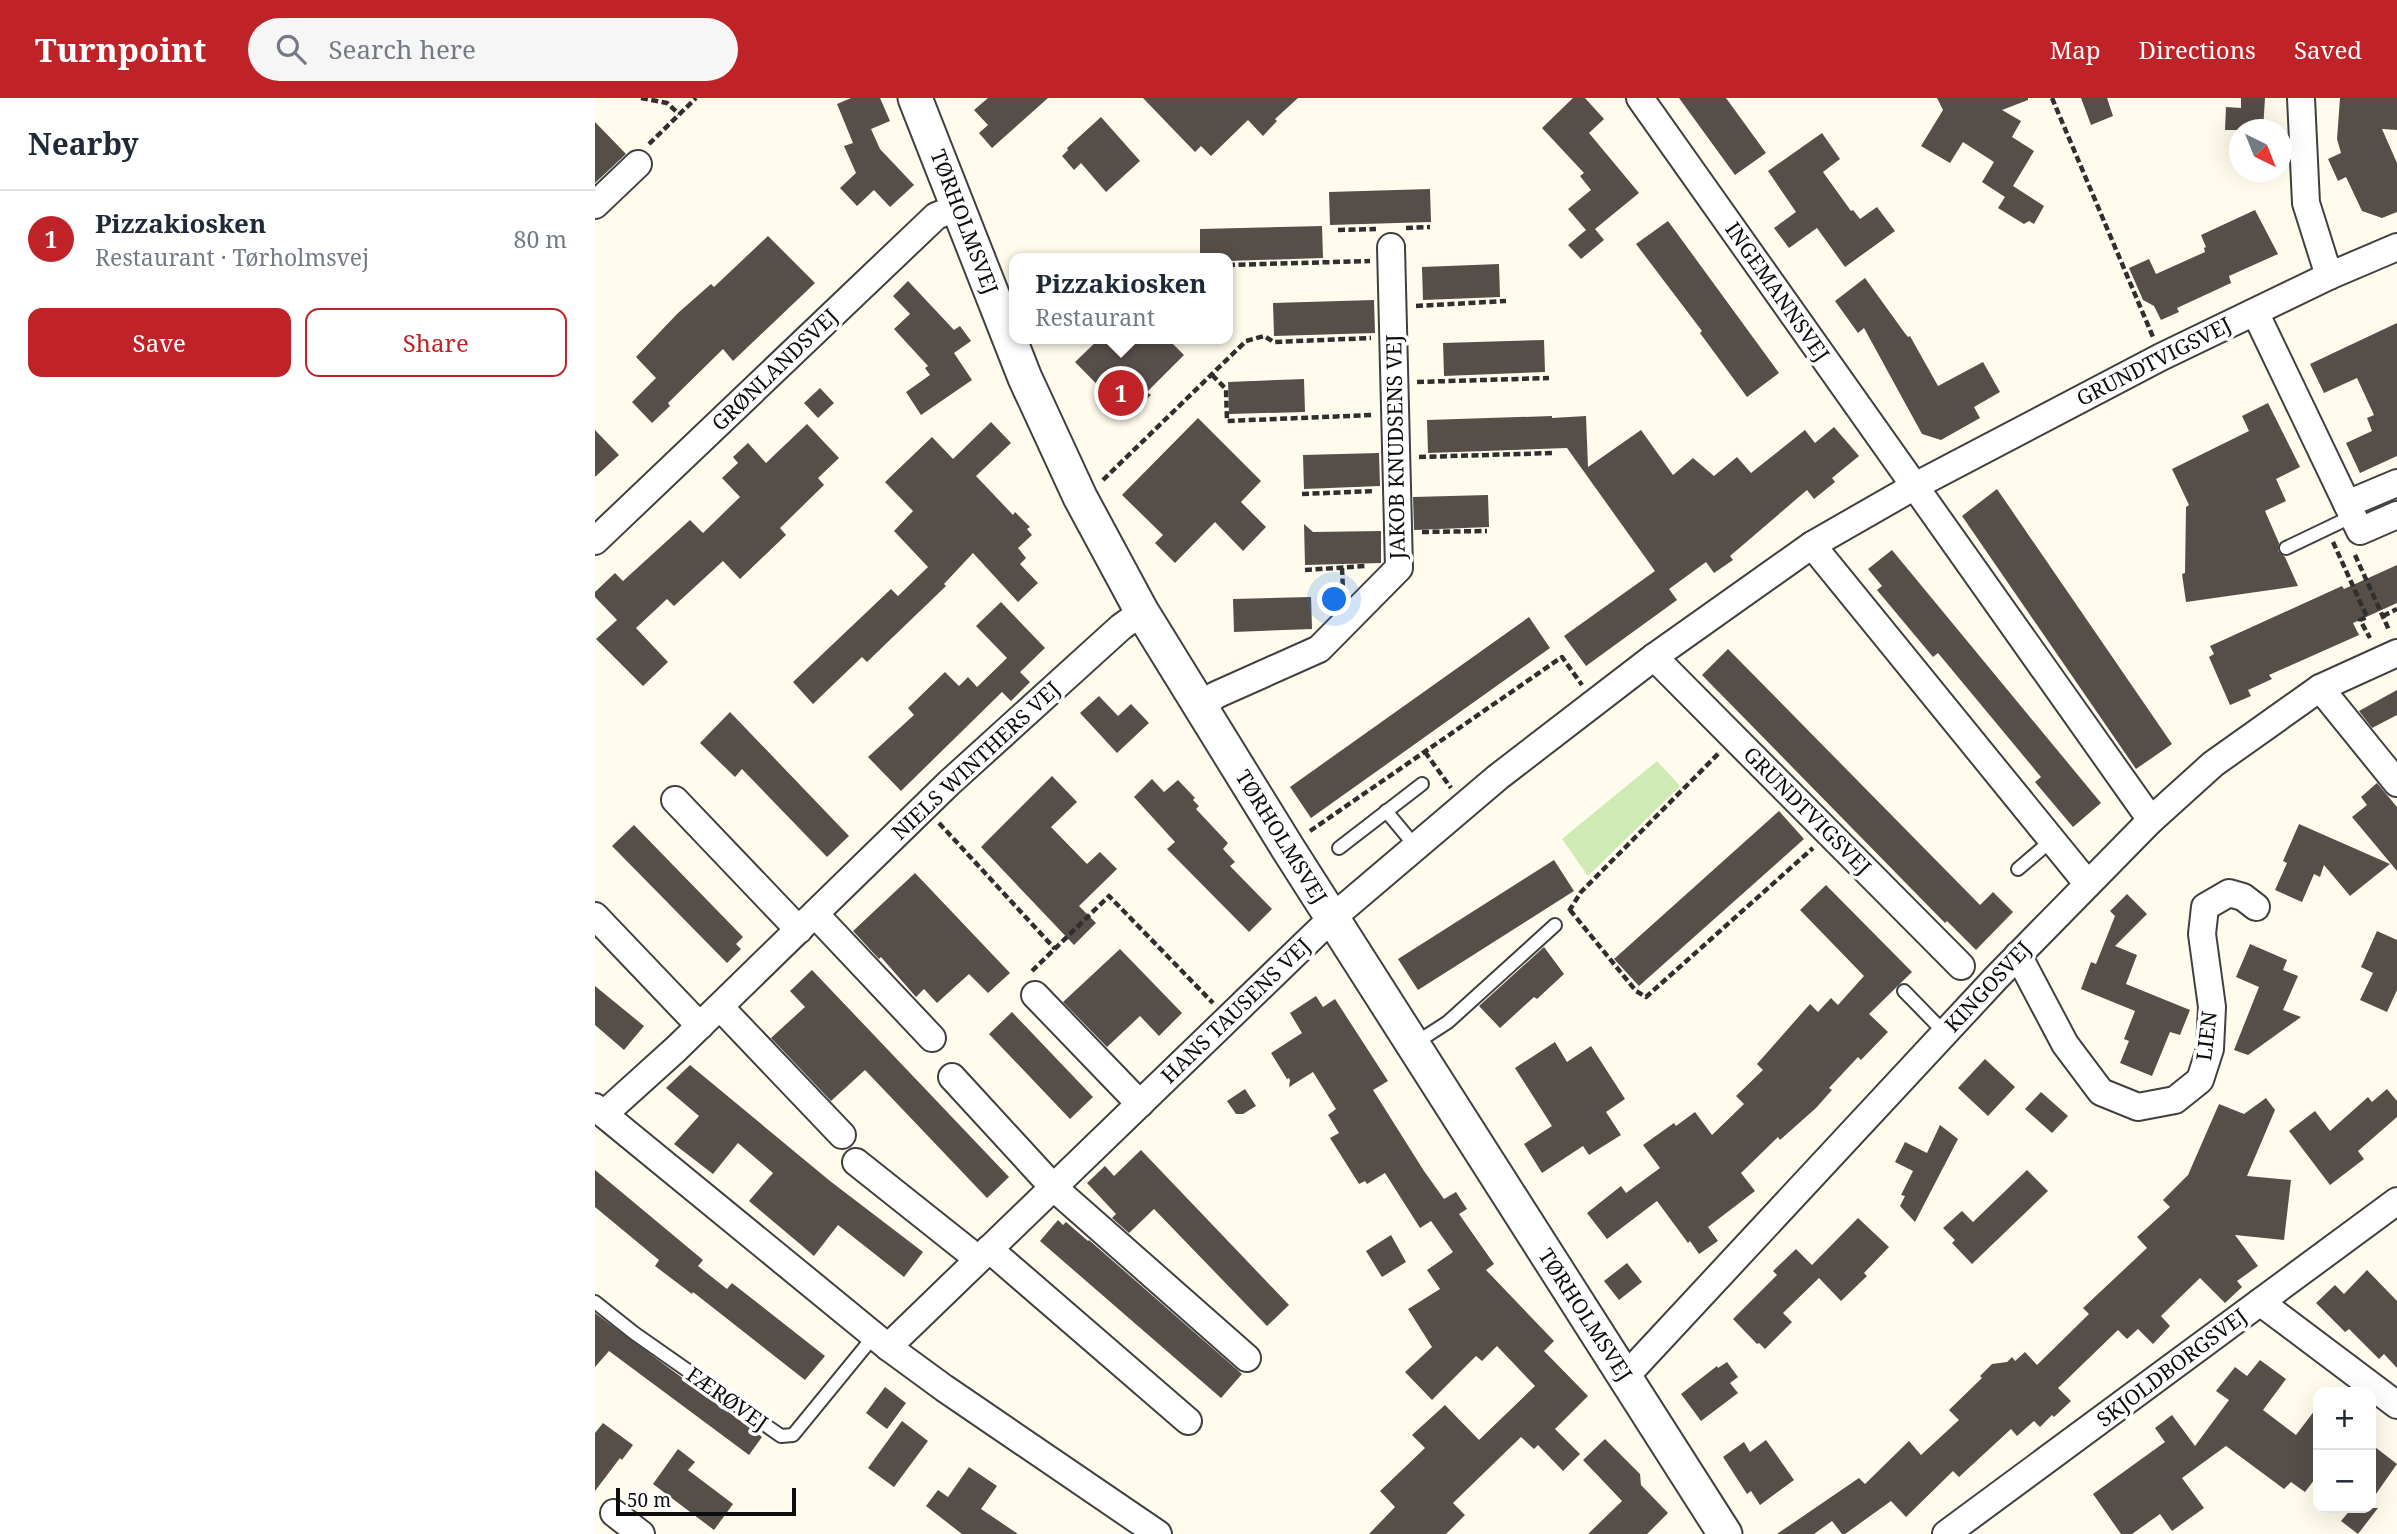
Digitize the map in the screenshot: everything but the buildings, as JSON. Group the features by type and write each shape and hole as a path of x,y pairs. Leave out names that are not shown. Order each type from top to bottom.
{"street":[{"name":"TØRHOLMSVEJ","path":"915,98 1009,336"},
{"name":"INGEMANNSVEJ","path":"1640,98 1915,486"},
{"path":"2301,98 2307,203 2329,276"},
{"path":"595,205 638,164"},
{"name":"GRØNLANDSVEJ","path":"595,541 936,216 960,207"},
{"name":"GRUNDTVIGSVEJ","path":"1332,918 1464,806 1654,657 1812,545 1915,486 2161,357 2329,276 2397,247"},
{"name":"JAKOB KNUDSENS VEJ","path":"1200,707 1216,695 1319,649 1399,568 1391,254"},
{"path":"2255,312 2354,517"},
{"name":"TØRHOLMSVEJ","path":"1012,344 1082,501 1142,612 1287,847 1725,1534"},
{"path":"2354,517 2397,483"},
{"path":"1915,486 2151,820"},
{"path":"2354,517 2397,515"},
{"path":"1812,545 2087,883"},
{"name":"NIELS WINTHERS VEJ","path":"598,1114 700,1026 925,807 1111,636 1142,612"},
{"name":"KINGOSVEJ","path":"1625,1377 2018,955 2151,820 2213,764 2321,688 2390,650"},
{"name":"GRUNDTVIGSVEJ","path":"1654,657 1961,966"},
{"path":"2321,688 2397,783"},
{"path":"675,800 932,1038"},
{"name":"LIEN","path":"2018,955 2065,1044 2101,1092 2138,1107 2175,1100 2200,1080 2210,1049 2212,1007 2201,934 2206,906 2229,893 2243,897 2256,907"},
{"path":"595,916 700,1026"},
{"name":"HANS TAUSENS VEJ","path":"881,1341 984,1254 1332,918"},
{"path":"1035,995 1140,1104"},
{"path":"720,1007 842,1135"},
{"path":"952,1077 1053,1187 1247,1358"},
{"path":"598,1114 881,1341 944,1388 1158,1534"},
{"path":"856,1162 984,1254 1188,1421"},
{"name":"SKJOLDBORGSVEJ","path":"1946,1534 2397,1201"},
{"path":"2260,1302 2397,1405"},
{"path":"614,1513 641,1534"}],"lane":[{"path":"2286,548 2354,517"},
{"path":"1339,848 1422,784"},
{"path":"1386,811 1416,847"},
{"path":"2018,869 2052,840"},
{"path":"1413,1044 1448,1021 1555,925"},
{"path":"1904,991 1945,1033"},
{"name":"FÆRØVEJ","path":"595,1302 634,1334 781,1436 793,1435 881,1341"}],"path":[{"path":"641,98 667,103 679,114"},
{"path":"638,164 640,152 696,98"},
{"path":"2052,98 2161,357"},
{"path":"1233,265 1391,254"},
{"path":"1393,308 1506,301"},
{"path":"1082,501 1246,341 1264,336 1274,342 1393,337"},
{"path":"1212,374 1226,389 1227,421 1395,415"},
{"path":"1394,383 1549,378"},
{"path":"1396,458 1555,453"},
{"path":"1302,494 1397,490"},
{"path":"2354,517 2347,539 2383,616 2390,650"},
{"path":"2327,529 2367,617 2360,620 2390,650"},
{"path":"1398,533 1487,531"},
{"path":"1305,570 1399,564"},
{"path":"2383,616 2397,609"},
{"path":"1287,847 1562,657 1595,703"},
{"path":"1555,925 1570,910 1581,892 1734,737"},
{"path":"1425,751 1464,806"},
{"path":"925,807 1055,949"},
{"path":"1570,910 1636,991 1646,997 1829,833"},
{"path":"1035,995 1020,982 1109,895 1228,1018"}],"green space":[{"path":"1657,761 1680,786 1588,876 1562,839"}],"place":[{"name":"Pizzakiosken","path":"1121,393"}]}
